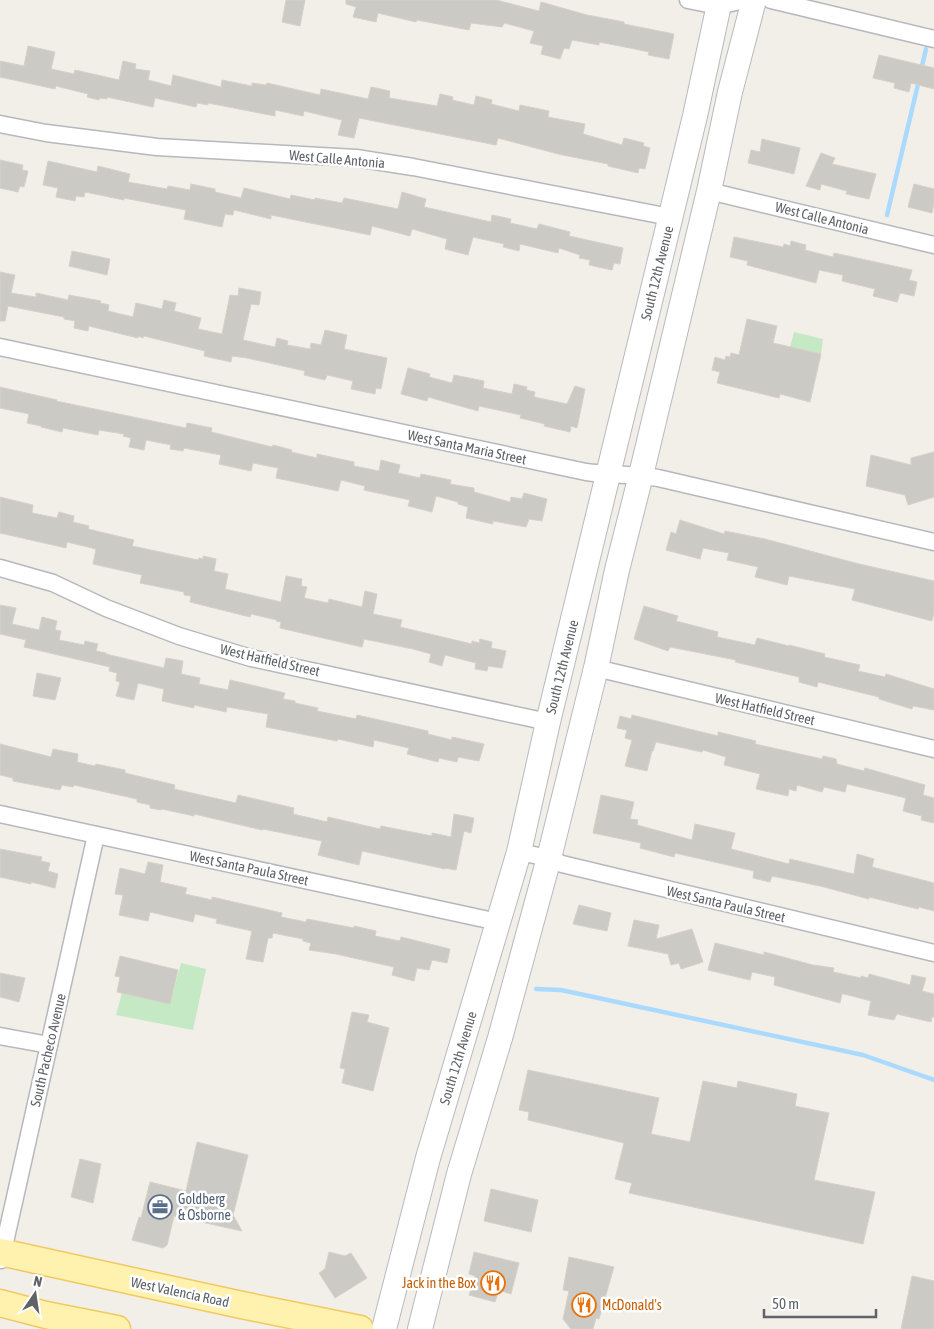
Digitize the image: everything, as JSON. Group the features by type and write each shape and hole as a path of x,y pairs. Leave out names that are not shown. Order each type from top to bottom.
{"main road":[{"path":"420,1329 452,1200 500,1038 549,858 709,191 730,92 754,0"},
{"name":"South 12th Avenue","path":"384,1329 428,1158 518,852 609,475 719,3"},
{"path":"480,986 484,1026 489,1036 500,1038"},
{"name":"West Valencia Road","path":"1,1256 360,1329"},
{"path":"0,1303 118,1329"}],"street":[{"path":"688,0 719,3 744,0"},
{"path":"771,0 934,38"},
{"name":"West Calle Antonia","path":"0,124 46,134 157,147 356,158 670,217"},
{"name":"West Calle Antonia","path":"709,191 934,245"},
{"name":"West Santa Maria Street","path":"0,347 586,472 609,475 641,475 934,542"},
{"name":"West Hatfield Street","path":"0,568 53,583 106,608 179,636 251,658 548,722"},
{"name":"West Hatfield Street","path":"596,668 934,749"},
{"name":"West Santa Paula Street","path":"0,814 498,922"},
{"name":"South Pacheco Avenue","path":"1,1256 96,835"},
{"name":"West Santa Paula Street","path":"518,852 549,858 562,864 934,954"},
{"path":"0,1036 49,1045"}],"green space":[{"path":"794,332 823,339 821,354 790,347"},
{"path":"181,963 206,969 193,1030 116,1015 122,993 170,1004"}],"building":[{"path":"286,0 305,0 300,26 282,22"},
{"path":"346,0 496,0 539,11 541,2 587,15 624,22 624,24 674,34 669,59 648,55 649,52 620,46 599,42 599,45 572,40 569,49 564,48 560,59 541,54 543,46 530,43 534,31 504,23 502,27 471,23 469,30 417,20 416,22 378,13 376,22 353,17 356,7 346,4"},
{"path":"28,46 55,52 51,69 74,74 75,70 119,80 123,61 136,64 135,69 150,71 148,80 171,86 173,75 221,87 222,80 252,86 252,83 266,85 267,83 320,95 321,89 368,99 371,87 390,91 389,98 437,106 440,94 453,97 452,100 474,105 476,96 492,100 491,104 519,111 520,105 549,111 548,117 585,124 583,134 622,145 624,138 644,143 643,146 650,148 645,169 639,168 638,173 498,138 496,145 359,118 354,138 338,135 342,120 304,111 303,116 275,110 275,116 208,103 208,105 197,103 196,107 155,98 153,107 107,97 107,99 100,98 99,100 87,97 88,94 56,86 55,89 0,77 0,61 24,66"},
{"path":"879,55 934,68 934,89 911,83 909,92 894,88 895,83 873,78"},
{"path":"762,139 800,148 794,174 748,163 751,150 760,152"},
{"path":"821,153 835,158 832,164 876,174 869,199 846,194 847,191 821,184 820,190 806,186"},
{"path":"0,160 23,165 22,170 28,171 24,187 20,186 18,192 0,188"},
{"path":"48,161 97,172 98,166 130,174 128,182 167,189 168,186 190,190 191,184 215,189 215,192 241,198 244,188 290,199 291,195 342,203 344,198 398,209 402,192 426,199 424,207 491,222 492,215 511,219 510,223 537,229 539,224 570,232 569,236 623,248 620,264 614,263 612,270 589,265 590,260 579,258 580,255 559,248 558,253 520,244 519,251 503,247 504,244 473,237 468,255 445,249 447,239 412,229 410,236 372,226 370,235 271,215 271,219 234,210 233,215 225,214 222,227 184,219 186,210 124,198 124,200 85,192 84,197 76,196 75,201 56,197 58,188 43,185"},
{"path":"914,184 934,189 932,213 908,207"},
{"path":"734,237 783,247 784,244 790,246 791,241 806,245 805,250 833,257 834,253 912,270 909,280 917,282 914,296 900,293 897,302 873,296 875,289 842,281 843,275 819,270 816,283 747,265 748,261 730,257"},
{"path":"72,251 110,259 107,275 69,266"},
{"path":"0,272 15,275 11,293 36,297 36,293 68,300 69,295 101,301 100,303 109,305 108,311 133,317 136,303 162,309 164,300 176,303 174,311 201,318 198,329 222,334 230,295 238,296 239,288 261,292 259,305 251,304 243,340 275,347 277,338 288,341 287,345 310,349 311,343 321,345 325,330 347,335 344,349 387,358 381,389 376,388 375,394 351,389 353,381 327,375 325,380 304,375 305,371 247,358 232,356 231,362 204,356 205,351 144,336 143,338 138,336 138,338 89,326 88,331 74,328 75,321 64,319 64,317 8,306 5,321 0,321"},
{"path":"747,319 777,326 773,343 821,354 810,402 780,394 779,398 717,383 720,372 712,370 715,357 725,360 726,356 730,357 731,353 739,355"},
{"path":"408,368 430,374 429,377 452,383 454,375 484,381 483,388 512,394 514,384 527,387 526,390 535,392 534,397 567,404 575,386 585,389 577,428 571,426 570,432 520,418 521,415 479,406 478,411 428,397 427,401 401,394"},
{"path":"0,387 56,401 186,428 187,423 212,428 211,432 272,447 273,445 292,450 291,452 317,458 317,454 354,462 354,466 379,471 381,460 400,465 398,473 420,478 421,474 451,480 450,484 474,488 474,492 510,502 511,497 522,499 524,493 547,499 542,521 529,519 526,527 493,521 493,524 466,518 468,507 436,496 432,512 408,506 410,500 364,490 365,486 341,480 338,491 276,478 278,468 253,463 251,471 219,464 221,455 184,448 183,451 170,449 171,445 146,440 144,450 129,447 131,438 123,436 124,434 99,430 98,435 63,428 62,432 27,423 29,414 0,408"},
{"path":"934,452 934,497 908,505 905,495 866,486 871,455 911,465 911,458"},
{"path":"0,497 33,505 32,513 57,518 59,512 74,516 73,522 89,526 88,529 134,540 132,546 198,560 199,558 203,559 203,556 216,559 214,571 228,574 225,589 281,602 286,576 302,579 301,586 307,587 304,598 328,603 329,599 362,607 365,591 377,594 373,614 402,620 400,627 472,644 472,641 479,643 480,639 492,642 491,648 506,651 502,668 488,666 487,671 475,669 476,663 445,655 442,666 429,662 431,654 413,649 364,639 362,647 280,628 281,622 277,620 251,614 250,617 190,602 191,596 184,595 184,592 140,583 142,575 93,564 96,549 67,542 66,548 0,533"},
{"path":"680,520 724,534 725,531 765,539 855,563 934,581 934,613 932,621 852,600 855,589 789,576 787,585 755,577 758,567 727,560 729,553 703,548 700,559 666,550 671,532 676,534"},
{"path":"0,605 16,608 12,624 39,630 42,617 57,621 55,630 61,631 59,640 84,645 85,641 98,644 96,651 164,668 166,658 183,661 181,674 200,678 199,684 228,690 230,680 285,693 283,699 318,708 317,711 356,719 357,715 428,731 428,734 452,740 452,737 484,744 479,761 458,757 457,762 439,758 438,762 407,754 409,748 374,740 373,747 266,727 268,714 227,707 226,712 162,701 164,689 138,683 134,700 116,696 120,682 116,681 117,673 109,671 110,667 24,647 26,640 0,634"},
{"path":"644,606 678,616 676,621 718,632 717,637 755,645 757,638 789,645 825,654 824,657 860,665 858,671 885,677 886,674 934,689 934,710 913,706 912,709 879,699 879,697 818,682 817,687 799,682 799,677 735,662 736,660 670,647 668,651 634,639"},
{"path":"37,673 61,678 55,700 33,696"},
{"path":"632,715 718,736 718,732 756,741 755,744 822,759 823,756 836,759 837,764 864,771 865,768 925,785 923,795 934,798 934,823 921,820 922,816 903,811 906,798 847,784 845,792 824,787 822,792 797,785 796,791 789,789 788,796 756,789 760,774 724,765 726,757 703,750 702,752 656,742 647,771 625,766 632,740 625,738 627,730 617,728 620,716 631,719"},
{"path":"0,744 51,757 53,749 78,754 77,762 125,770 125,773 175,785 174,789 236,803 238,795 294,808 293,814 327,822 328,817 380,829 381,826 432,836 432,833 451,837 454,814 474,818 471,833 464,831 456,870 362,851 359,865 318,855 322,841 262,830 194,814 194,816 150,808 150,805 137,802 137,799 74,785 73,787 62,785 60,790 13,781 13,778 0,775"},
{"path":"601,795 634,802 630,819 638,820 637,825 692,840 695,824 735,833 731,849 789,864 790,859 854,874 857,854 874,859 872,867 934,883 934,911 869,897 869,899 772,876 770,882 753,878 754,871 675,853 674,857 640,848 641,843 593,833"},
{"path":"0,849 42,857 41,861 50,863 48,871 58,874 55,888 0,877"},
{"path":"148,862 163,865 160,882 187,888 185,894 212,900 212,897 282,913 281,917 306,922 307,919 354,928 354,926 376,931 375,936 400,941 401,937 450,949 447,963 432,960 429,970 417,968 414,981 392,975 394,967 309,950 311,943 303,941 303,939 273,933 272,938 268,938 263,962 246,959 252,931 216,923 217,919 195,914 193,922 150,912 148,921 119,915 123,895 115,894 120,868 145,874"},
{"path":"579,905 611,913 607,931 573,924"},
{"path":"634,920 659,925 656,939 692,929 703,962 681,969 679,963 671,965 668,954 628,946"},
{"path":"715,943 764,955 764,952 813,965 834,968 833,972 861,978 861,976 868,978 869,974 910,985 912,975 926,978 922,991 934,994 934,1017 932,1017 931,1022 897,1014 894,1020 868,1015 871,1001 842,994 840,1003 774,985 775,977 752,972 750,980 708,970"},
{"path":"120,956 178,970 170,1004 117,992 120,977 115,976"},
{"path":"0,973 25,978 19,1002 0,997"},
{"path":"352,1012 369,1015 367,1022 389,1028 373,1091 342,1083 345,1069 340,1068"},
{"path":"528,1070 659,1098 651,1134 690,1142 703,1081 737,1088 738,1081 797,1094 795,1106 829,1113 814,1180 875,1192 863,1244 629,1193 632,1183 615,1179 624,1143 528,1120 529,1112 519,1110"},
{"path":"197,1142 248,1155 233,1215 242,1231 174,1216 167,1245 163,1248 132,1240 139,1217 141,1218 150,1182 186,1191"},
{"path":"80,1159 101,1164 93,1203 71,1197"},
{"path":"491,1189 538,1200 531,1232 484,1221"},
{"path":"329,1252 345,1256 351,1253 367,1278 335,1298 319,1273 325,1269"},
{"name":"Jack in the Box","path":"474,1252 519,1263 511,1294 499,1290 495,1302 469,1295 475,1276 469,1274"},
{"name":"McDonald's","path":"569,1257 614,1267 599,1319 596,1318 593,1329 571,1329 563,1319 569,1291 563,1290"},
{"path":"912,1276 934,1281 934,1329 901,1329"}],"waterway":[{"path":"921,70 926,49"},
{"path":"887,215 919,80"},
{"path":"536,989 561,990 863,1055 934,1080"}],"place":[{"name":"Goldberg & Osborne","path":"160,1207"},
{"name":"Jack in the Box","path":"493,1283"},
{"name":"McDonald's","path":"584,1305"}]}
